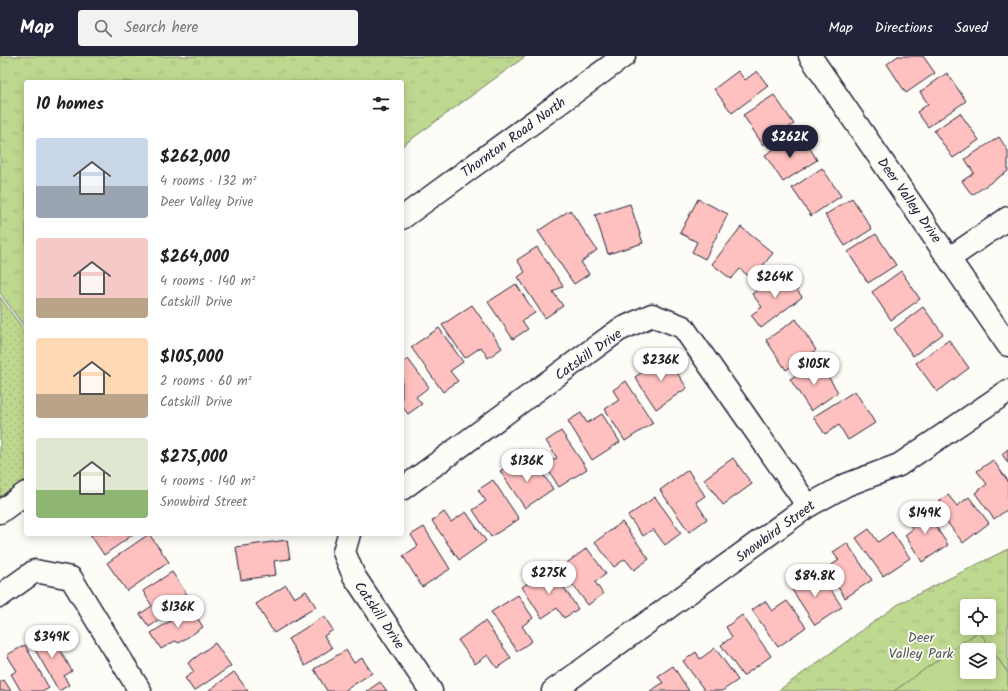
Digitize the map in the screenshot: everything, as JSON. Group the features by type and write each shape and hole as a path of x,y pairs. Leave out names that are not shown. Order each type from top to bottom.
{"street":[{"name":"Thornton Road North","path":"404,217 624,56"},
{"name":"Deer Valley Drive","path":"810,56 950,258 1008,345"},
{"path":"950,258 1008,218"},
{"name":"Catskill Drive","path":"404,488 619,330 652,315 683,327 808,506"},
{"name":"Snowbird Street","path":"553,691 808,506 846,485 899,465 1008,391"},
{"path":"0,512 24,494"},
{"name":"Catskill Drive","path":"348,536 344,552 354,576 431,691"},
{"path":"0,596 35,571 71,578 140,691"}],"green space":[{"path":"0,56 526,56 404,145 404,80 24,80 24,326 0,293"},
{"path":"0,297 24,330 24,481 0,498"},
{"name":"Deer Valley Park","path":"1008,549 1008,691 778,691 900,603"},
{"path":"973,635 982,635 987,643 962,643"},
{"path":"960,644 960,679 996,679 996,656 1008,673 1008,691 894,691"}],"building":[{"path":"898,56 923,56 935,73 906,93 887,64"},
{"path":"738,71 745,80 757,71 768,86 732,113 714,89"},
{"path":"947,73 966,101 928,127 917,112 928,104 920,92"},
{"path":"774,95 794,124 763,145 743,115"},
{"path":"960,113 979,140 953,158 934,131"},
{"path":"999,137 1008,151 1008,171 972,195 962,181 974,173 965,159"},
{"path":"789,139 796,149 806,142 817,160 783,182 765,155"},
{"path":"822,168 841,196 811,216 792,188"},
{"path":"852,198 872,229 845,246 825,215"},
{"path":"698,199 728,214 705,259 692,252 697,242 680,233"},
{"path":"630,204 643,243 608,254 595,215"},
{"path":"570,210 597,250 581,262 589,274 574,284 538,231"},
{"path":"741,227 773,253 752,279 740,269 731,279 712,264"},
{"path":"876,234 896,265 868,283 848,252"},
{"path":"537,247 563,286 553,292 563,306 545,318 518,277 525,272 517,260"},
{"path":"783,271 802,297 761,328 751,315 762,307 752,294"},
{"path":"901,271 920,299 891,320 872,292"},
{"path":"516,284 535,313 522,321 528,329 513,339 488,302"},
{"path":"472,305 502,348 488,358 481,347 465,358 442,325"},
{"path":"923,307 943,334 913,356 894,329"},
{"path":"796,319 816,350 786,370 766,340"},
{"path":"439,328 463,362 450,371 458,381 443,392 411,347"},
{"path":"949,340 969,368 937,392 916,363"},
{"path":"666,356 687,388 656,409 635,377"},
{"path":"408,359 429,387 416,397 422,404 408,414 404,409 404,362"},
{"path":"818,361 838,392 811,411 790,379"},
{"path":"626,381 653,423 625,441 605,409 619,400 613,390"},
{"path":"855,391 875,423 848,440 839,425 825,434 813,417"},
{"path":"581,413 587,423 602,414 620,442 592,460 568,421"},
{"path":"561,431 587,469 559,487 545,465 557,458 546,441"},
{"path":"1008,449 1008,463 1002,454"},
{"path":"733,458 752,484 723,505 704,479"},
{"path":"993,460 1008,481 1008,509 994,519 975,493 987,484 977,471"},
{"path":"514,462 521,472 535,462 553,489 525,508 500,471"},
{"path":"688,470 705,496 696,502 707,519 689,532 660,490"},
{"path":"493,480 519,519 491,537 473,510 486,501 478,490"},
{"path":"948,495 957,506 969,497 989,523 963,543 934,505"},
{"path":"655,497 681,533 665,545 653,529 643,536 628,516"},
{"path":"923,507 948,545 922,562 905,535 913,529 906,519"},
{"path":"444,512 451,522 466,512 486,541 459,560 432,521"},
{"path":"622,522 649,559 634,570 625,559 614,567 595,542"},
{"path":"424,527 450,569 422,587 403,556 418,546 411,535"},
{"path":"869,529 878,542 892,532 910,558 883,576 856,538"},
{"path":"91,536 131,536 104,555"},
{"path":"146,536 150,536 169,562 127,591 107,563"},
{"path":"287,540 290,559 274,561 276,575 241,580 236,547"},
{"path":"847,543 872,580 845,598 826,569 839,560 833,552"},
{"path":"587,548 606,574 595,582 603,594 588,605 560,568"},
{"path":"551,568 578,609 564,618 557,608 542,618 522,587"},
{"path":"172,572 190,599 149,627 140,614 152,606 143,591"},
{"path":"803,572 812,585 823,578 842,607 815,625 787,582"},
{"path":"286,585 294,598 306,591 316,607 274,633 256,604"},
{"path":"518,595 533,618 522,626 532,641 517,651 491,612"},
{"path":"765,601 772,611 787,601 806,627 778,647 752,610"},
{"path":"191,608 203,627 179,643 175,641 161,649 151,633"},
{"path":"742,615 771,656 743,676 721,645 732,637 726,627"},
{"path":"324,616 333,630 324,636 332,648 305,666 288,639"},
{"path":"485,621 511,658 497,668 488,655 475,664 458,640"},
{"path":"49,630 72,671 64,676 69,685 59,691 30,641"},
{"path":"215,643 231,666 194,691 185,678 194,672 188,663"},
{"path":"25,645 49,688 44,691 21,691 11,674 17,671 7,655"},
{"path":"715,648 738,680 722,691 705,691 683,661 696,652 700,659"},
{"path":"346,650 354,663 362,658 372,673 344,691 327,691 314,669"},
{"path":"673,666 689,691 650,691 663,683 658,676"},
{"path":"234,672 248,691 208,691"},
{"path":"4,680 11,691 0,691 0,682"},
{"path":"380,682 387,691 367,691"}]}
